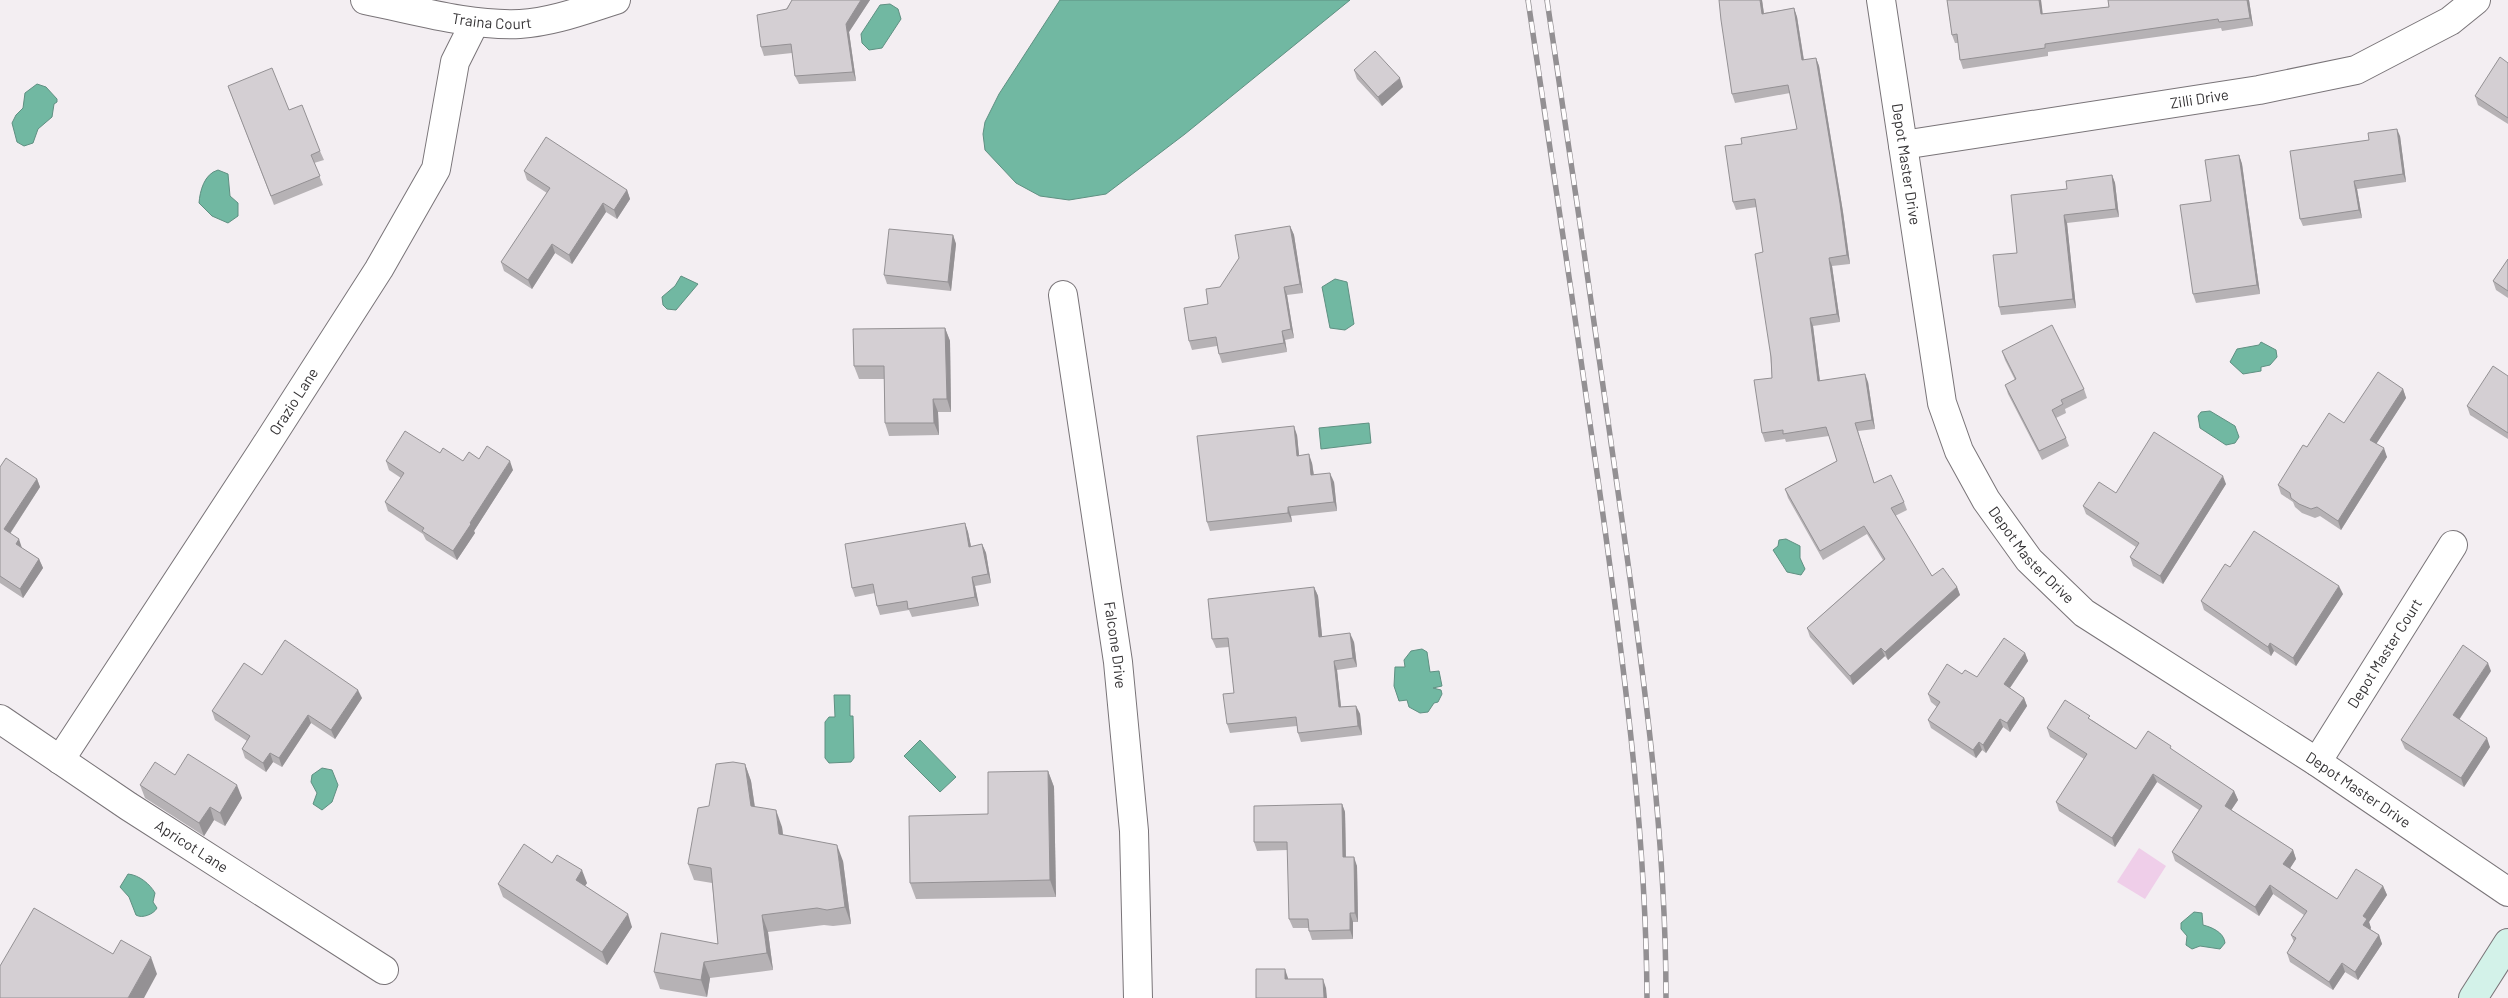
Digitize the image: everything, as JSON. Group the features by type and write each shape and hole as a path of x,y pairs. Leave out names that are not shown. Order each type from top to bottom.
{"street":[{"name":"Traina Court","path":"366,0 475,22 520,24 559,18 616,0"},
{"name":"Depot Master Drive","path":"1880,0 1942,403 1959,451 1986,500 2028,560 2084,613 2316,762 2508,892"},
{"name":"Zilli Drive","path":"1903,145 2259,90 2356,70 2450,22 2476,0"},
{"name":"Orazio Lane","path":"60,760 277,429 379,269 436,169 455,62 475,22"},
{"name":"Falcone Drive","path":"1063,295 1118,662 1134,831 1138,998"},
{"name":"Depot Master Court","path":"2316,762 2453,545"},
{"name":"Apricot Lane","path":"0,719 128,806 384,970"},
{"path":"2473,998 2508,943"}],"shaded area":[{"path":"1060,0 1350,0 1185,134 1106,194 1069,200 1040,196 1016,183 985,150 983,134 985,122 999,94"},
{"path":"890,4 898,9 901,19 882,48 869,50 862,43 861,34 880,5"},
{"path":"37,84 46,87 57,99 57,102 54,104 52,117 38,129 33,143 24,146 17,142 12,123 16,115 23,108 25,93"},
{"path":"218,170 228,174 230,196 238,203 238,216 228,223 212,216 199,203 200,193 206,179"},
{"path":"681,276 698,284 676,310 667,309 663,305 662,297 675,286"},
{"path":"1335,279 1347,282 1354,324 1345,330 1330,328 1322,287"},
{"path":"2261,342 2276,350 2277,357 2270,365 2261,367 2261,371 2243,374 2230,362 2237,349 2259,345"},
{"path":"2210,411 2235,426 2239,437 2235,443 2226,445 2200,428 2198,416 2201,412"},
{"path":"1369,423 1371,443 1321,449 1319,428"},
{"path":"1786,539 1800,546 1800,558 1805,569 1801,575 1787,572 1773,550 1778,546 1779,540"},
{"path":"1422,649 1427,652 1430,672 1439,671 1442,686 1433,688 1441,690 1442,694 1438,702 1434,703 1428,712 1420,713 1409,707 1407,700 1399,701 1394,686 1395,667 1405,667 1404,660 1411,651"},
{"path":"834,695 850,695 850,716 853,716 854,758 851,762 829,763 825,758 825,722 829,717 835,717"},
{"path":"920,740 956,777 940,792 904,756"},
{"path":"322,768 332,770 338,785 332,802 322,810 313,804 317,793 311,782 312,775"},
{"path":"2139,848 2166,866 2145,899 2117,882"},
{"path":"128,874 144,880 155,893 153,902 157,908 151,914 144,916 136,915 129,897 120,887"},
{"path":"2194,912 2202,913 2203,925 2220,933 2225,943 2220,949 2200,946 2192,949 2186,945 2187,936 2181,929 2181,923"}],"building":[{"path":"792,0 861,0 846,24 853,72 795,76 791,44 761,47 757,15 787,9"},
{"path":"1719,0 1760,0 1762,14 1794,8 1802,60 1816,58 1847,255 1829,258 1837,314 1810,318 1818,381 1865,374 1872,420 1855,423 1874,483 1891,475 1904,502 1891,508 1932,576 1943,568 1957,587 1885,652 1881,648 1850,676 1807,628 1885,559 1864,526 1820,551 1785,489 1837,461 1826,427 1783,434 1783,430 1762,433 1754,380 1772,378 1771,357 1755,254 1763,252 1755,199 1733,202 1725,146 1742,144 1741,138 1797,129 1788,85 1732,94"},
{"path":"1947,0 2039,0 2041,14 2109,7 2108,0 2247,0 2250,18 2219,22 2218,19 2045,44 2045,48 1960,60 1957,34 1952,35"},
{"path":"1375,51 1400,78 1378,97 1354,70"},
{"path":"2500,57 2508,63 2508,118 2475,96"},
{"path":"272,68 289,110 302,105 320,151 311,155 320,176 271,196 228,86"},
{"path":"2397,129 2403,174 2354,181 2359,210 2300,219 2290,151 2369,140 2368,133"},
{"path":"546,137 627,190 614,210 603,203 569,255 552,244 528,280 501,262 550,188 524,171"},
{"path":"2239,155 2257,285 2193,294 2180,205 2211,201 2205,160"},
{"path":"2112,175 2116,209 2064,215 2073,299 1999,307 1993,255 2017,253 2011,195 2067,189 2066,181"},
{"path":"1290,226 1300,284 1284,287 1291,329 1282,331 1284,343 1219,354 1216,337 1189,341 1184,308 1208,304 1206,289 1220,287 1239,258 1235,235"},
{"path":"889,229 953,235 948,282 884,275"},
{"path":"2508,259 2508,291 2493,281"},
{"path":"2052,325 2084,389 2061,400 2063,404 2052,410 2066,438 2039,451 2005,385 2016,379 2002,351"},
{"path":"945,328 947,399 933,399 934,423 885,423 884,366 854,366 853,329"},
{"path":"2493,366 2508,376 2508,433 2467,406"},
{"path":"2378,372 2403,389 2370,440 2384,448 2338,521 2317,507 2311,509 2299,504 2291,498 2290,493 2278,485 2303,445 2307,447 2329,413 2344,423"},
{"path":"1294,426 1297,456 1309,454 1311,475 1330,473 1334,502 1288,507 1288,513 1207,522 1197,436"},
{"path":"405,431 440,453 443,448 463,461 469,452 479,459 487,446 510,461 453,551 422,531 424,528 385,502 404,473 386,461"},
{"path":"2154,432 2223,476 2160,576 2130,557 2139,543 2083,506 2099,482 2116,493"},
{"path":"6,458 37,479 4,529 19,539 16,544 39,559 20,589 0,576 0,467"},
{"path":"965,523 969,547 982,544 988,574 972,577 975,597 908,609 907,601 877,606 873,584 852,588 845,544"},
{"path":"2254,531 2339,586 2293,658 2270,643 2268,647 2201,601 2225,564 2230,567"},
{"path":"1314,587 1319,637 1350,633 1353,658 1334,661 1339,707 1356,706 1358,726 1298,733 1296,717 1227,724 1223,694 1234,693 1228,638 1212,639 1208,599"},
{"path":"2004,638 2025,653 2004,684 2024,698 2007,723 2000,719 1983,745 1979,742 1973,750 1928,720 1940,702 1928,694 1947,664 1962,674 1965,670 1977,677"},
{"path":"285,640 358,690 331,730 308,715 279,758 270,753 263,763 242,749 250,736 212,711 244,663 262,675"},
{"path":"2463,645 2488,663 2453,715 2487,738 2461,778 2401,740"},
{"path":"2065,700 2090,716 2088,718 2136,749 2148,731 2234,791 2225,806 2293,850 2283,864 2337,899 2356,869 2383,886 2363,916 2367,919 2363,925 2379,935 2355,972 2342,963 2329,982 2287,953 2296,938 2291,935 2307,911 2270,885 2255,907 2172,852 2202,806 2153,774 2112,838 2056,802 2087,754 2047,728"},
{"path":"188,754 237,785 220,813 210,807 199,823 140,785 155,762 175,775"},
{"path":"733,762 745,764 751,806 776,810 779,834 837,845 845,907 827,910 817,908 762,915 767,953 704,962 701,980 654,972 661,933 718,944 711,868 688,864 698,808 709,806 716,764"},
{"path":"1048,771 1050,880 910,883 909,816 988,814 988,772"},
{"path":"1342,804 1343,857 1354,857 1355,913 1350,913 1350,930 1309,931 1308,919 1289,919 1287,842 1254,842 1254,806"},
{"path":"524,844 552,863 557,855 582,870 576,880 628,914 602,952 498,884"},
{"path":"34,908 113,954 121,940 151,957 128,998 0,998 0,966"},
{"path":"1256,969 1285,969 1285,979 1323,979 1324,998 1256,998"}],"railway":[{"path":"1528,0 1594,451 1626,695 1643,877 1647,998"},
{"path":"1547,0 1604,390 1646,698 1658,818 1665,938 1666,998"}]}
